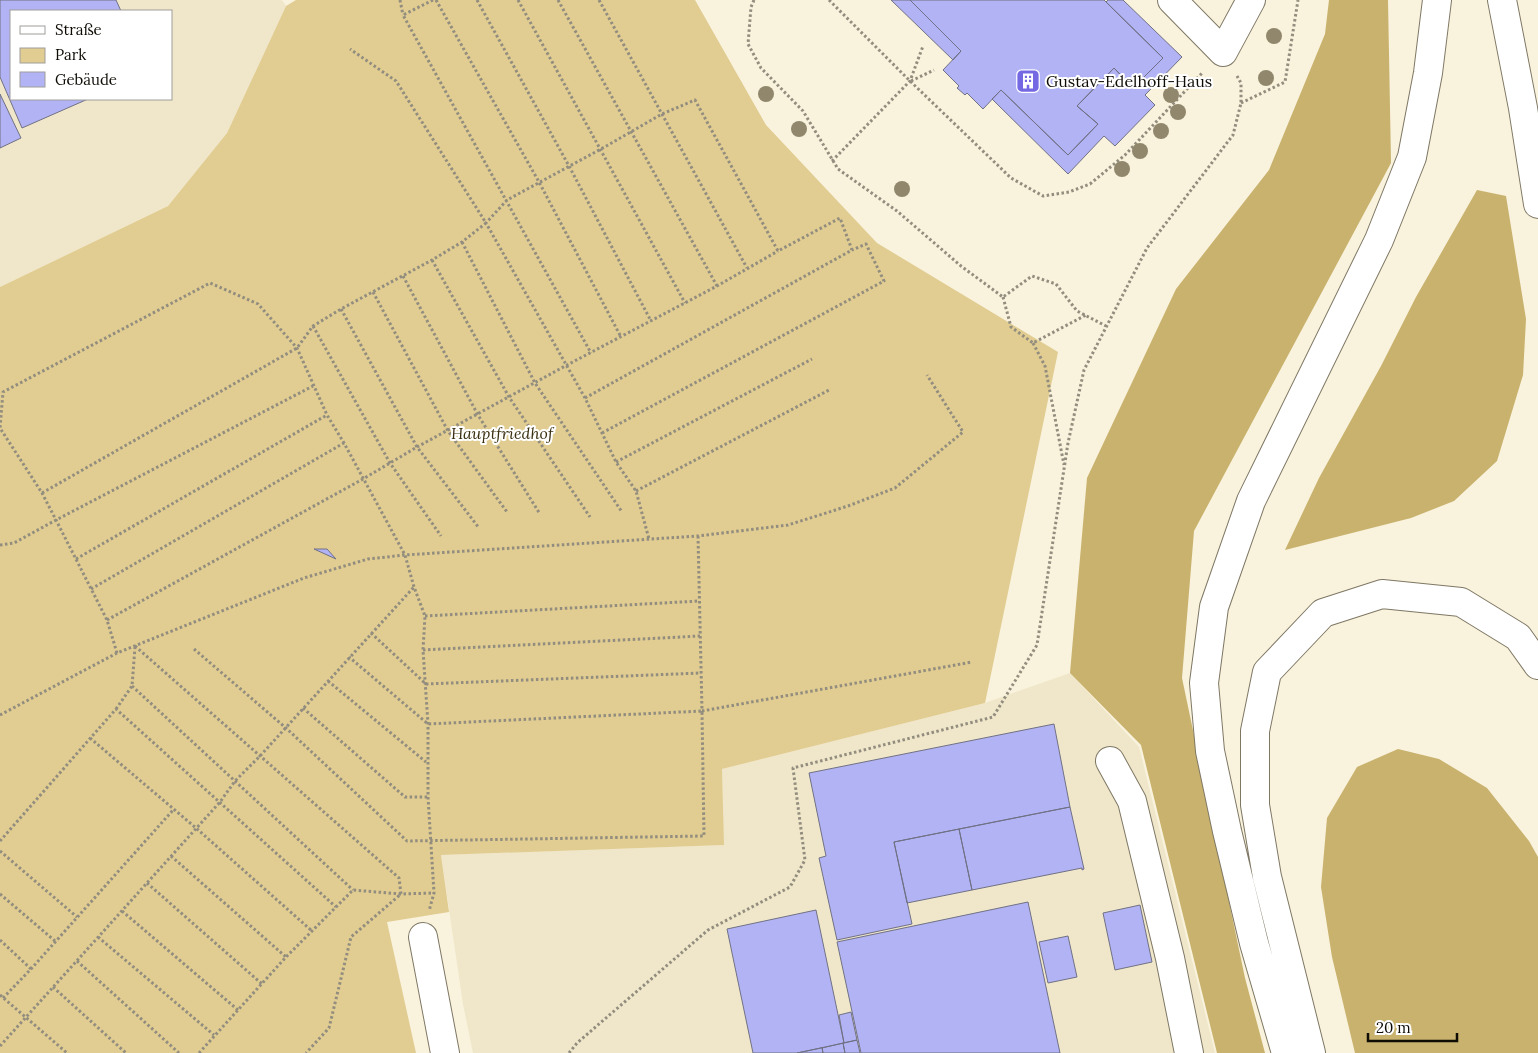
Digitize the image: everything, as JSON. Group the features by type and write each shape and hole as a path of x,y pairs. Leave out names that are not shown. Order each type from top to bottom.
{"main road":[{"path":"1172,0 1223,52 1251,0"},
{"path":"1286,1053 1254,943 1210,751 1204,683 1214,608 1251,501 1379,240 1412,157 1428,73 1437,0"},
{"path":"1502,0 1523,108 1538,204"},
{"path":"1311,1053 1267,877 1255,805 1255,731 1267,672 1323,613 1382,594 1461,602 1518,637 1538,665"},
{"path":"1110,761 1132,801 1170,958 1189,1053"},
{"path":"423,937 446,1053"}],"path":[{"path":"400,0 402,16 591,352"},
{"path":"402,16 435,0 539,182 620,337"},
{"path":"477,0 569,166 651,321"},
{"path":"518,0 685,303"},
{"path":"558,0 717,286"},
{"path":"599,0 747,268"},
{"path":"754,0 751,7 748,44 761,68 802,112 838,170 897,211 961,266 1003,297 1011,327 1033,343 1045,366 1064,468"},
{"path":"569,1053 577,1043 708,930 790,887 804,860 793,768 994,717 1037,644 1064,468 1084,370 1147,248 1233,135 1241,104 1240,83 1223,52 1125,155 1090,184 1069,192 1043,196 1011,178 829,0"},
{"path":"1241,104 1285,82 1298,0"},
{"path":"910,81 923,46"},
{"path":"350,49 396,81 486,223 585,398 616,462 636,491 649,539"},
{"path":"832,160 910,81 934,70"},
{"path":"42,493 297,348 313,326 462,242 486,223 507,200 662,114 694,100 778,251"},
{"path":"107,620 363,479 417,447 840,218 852,250"},
{"path":"462,242 535,383 622,512"},
{"path":"585,398 866,244 884,281 602,433"},
{"path":"432,260 509,397 590,517"},
{"path":"402,276 478,415 540,514"},
{"path":"1003,297 1032,276 1056,284 1077,311 1106,326"},
{"path":"117,654 107,620 56,520 42,493 0,428 3,392 210,283 258,304 297,348 327,415 404,555 425,616 423,650 428,724 428,797 434,893 401,894 353,890 132,686"},
{"path":"373,292 448,431 507,512"},
{"path":"341,309 417,447 480,528"},
{"path":"1033,343 1086,316"},
{"path":"313,326 390,463 441,536"},
{"path":"616,462 812,359"},
{"path":"0,715 135,646 304,578 368,559 698,536 788,525 848,506 895,488 963,432 927,375"},
{"path":"0,545 14,543 313,386"},
{"path":"636,491 831,389"},
{"path":"76,559 327,415"},
{"path":"91,589 344,443"},
{"path":"194,649 286,728 408,841 704,836 698,536"},
{"path":"0,1046 220,802 235,781 286,728 414,587"},
{"path":"425,616 700,601"},
{"path":"372,633 426,684 701,673"},
{"path":"423,650 700,636"},
{"path":"0,841 116,709 132,686 135,646"},
{"path":"135,646 399,878 401,894"},
{"path":"349,657 428,724 702,712 972,662"},
{"path":"328,681 427,762"},
{"path":"303,708 405,797 428,797"},
{"path":"116,709 336,906"},
{"path":"90,738 196,828 312,931"},
{"path":"67,1053 2,997 31,969 174,809"},
{"path":"0,851 77,917"},
{"path":"171,856 286,957"},
{"path":"146,883 262,984"},
{"path":"199,1053 286,957 353,890"},
{"path":"0,894 55,942"},
{"path":"306,1053 328,1028 351,937 401,894"},
{"path":"122,911 238,1010"},
{"path":"98,937 214,1035"},
{"path":"0,940 31,969"},
{"path":"76,961 179,1053"},
{"path":"53,987 126,1053"}],"shaded area":[{"path":"0,0 282,0 286,6 227,133 168,206 0,287"},
{"path":"1329,0 1388,0 1391,163 1194,531 1182,678 1245,978 1265,1053 1217,1053 1141,745 1070,673 1087,478 1176,289 1269,170 1325,34"},
{"path":"1477,190 1506,196 1526,319 1523,375 1497,461 1454,501 1411,518 1285,550 1319,478 1381,366 1416,297"},
{"path":"1070,673 1139,747 1215,1053 473,1053 463,1004 441,855 723,845 722,769 985,703"},
{"path":"1398,749 1439,759 1487,788 1529,841 1538,857 1538,1053 1355,1053 1332,957 1321,887 1327,818 1357,767"}],"green space":[{"name":"Hauptfriedhof","path":"296,0 695,0 766,125 877,243 1058,352 985,703 722,769 724,845 441,855 449,912 387,922 416,1053 0,1053 0,287 168,206 227,133 286,6"}],"building":[{"path":"0,0 116,0 121,10 10,10 10,100 86,100 22,128 0,77"},
{"path":"891,0 910,0 961,51 953,60"},
{"name":"Gustav-Edelhoff-Haus","path":"910,0 1104,0 1163,58 1133,88 1114,68 1077,106 1098,124 1068,155 1001,90 983,109 967,93 965,95 957,88 959,86 943,70 961,51"},
{"path":"1108,0 1123,0 1182,57 1145,95 1155,105 1115,146 1104,136 1068,174 992,99 1001,90 1068,155 1098,124 1077,106 1114,68 1133,88 1163,58 1106,2"},
{"path":"0,94 21,138 0,148"},
{"path":"314,549 327,549 336,559"},
{"path":"1054,724 1070,807 894,842 912,924 837,940 819,858 826,856 809,773"},
{"path":"1070,807 1084,869 972,890 959,829"},
{"path":"959,829 972,890 907,903 894,842"},
{"path":"1028,902 1060,1053 861,1053 837,942"},
{"path":"1140,905 1152,962 1115,970 1103,913"},
{"path":"816,910 844,1043 797,1053 753,1053 727,929"},
{"path":"1068,936 1077,977 1048,983 1039,942"},
{"path":"851,1012 857,1040 844,1043 839,1015"},
{"path":"857,1040 860,1053 845,1053 843,1043"},
{"path":"843,1043 845,1053 823,1053 822,1048"},
{"path":"821,1048 823,1053 797,1053"}],"place":[{"name":"Gustav-Edelhoff-Haus","path":"1028,81"}]}
